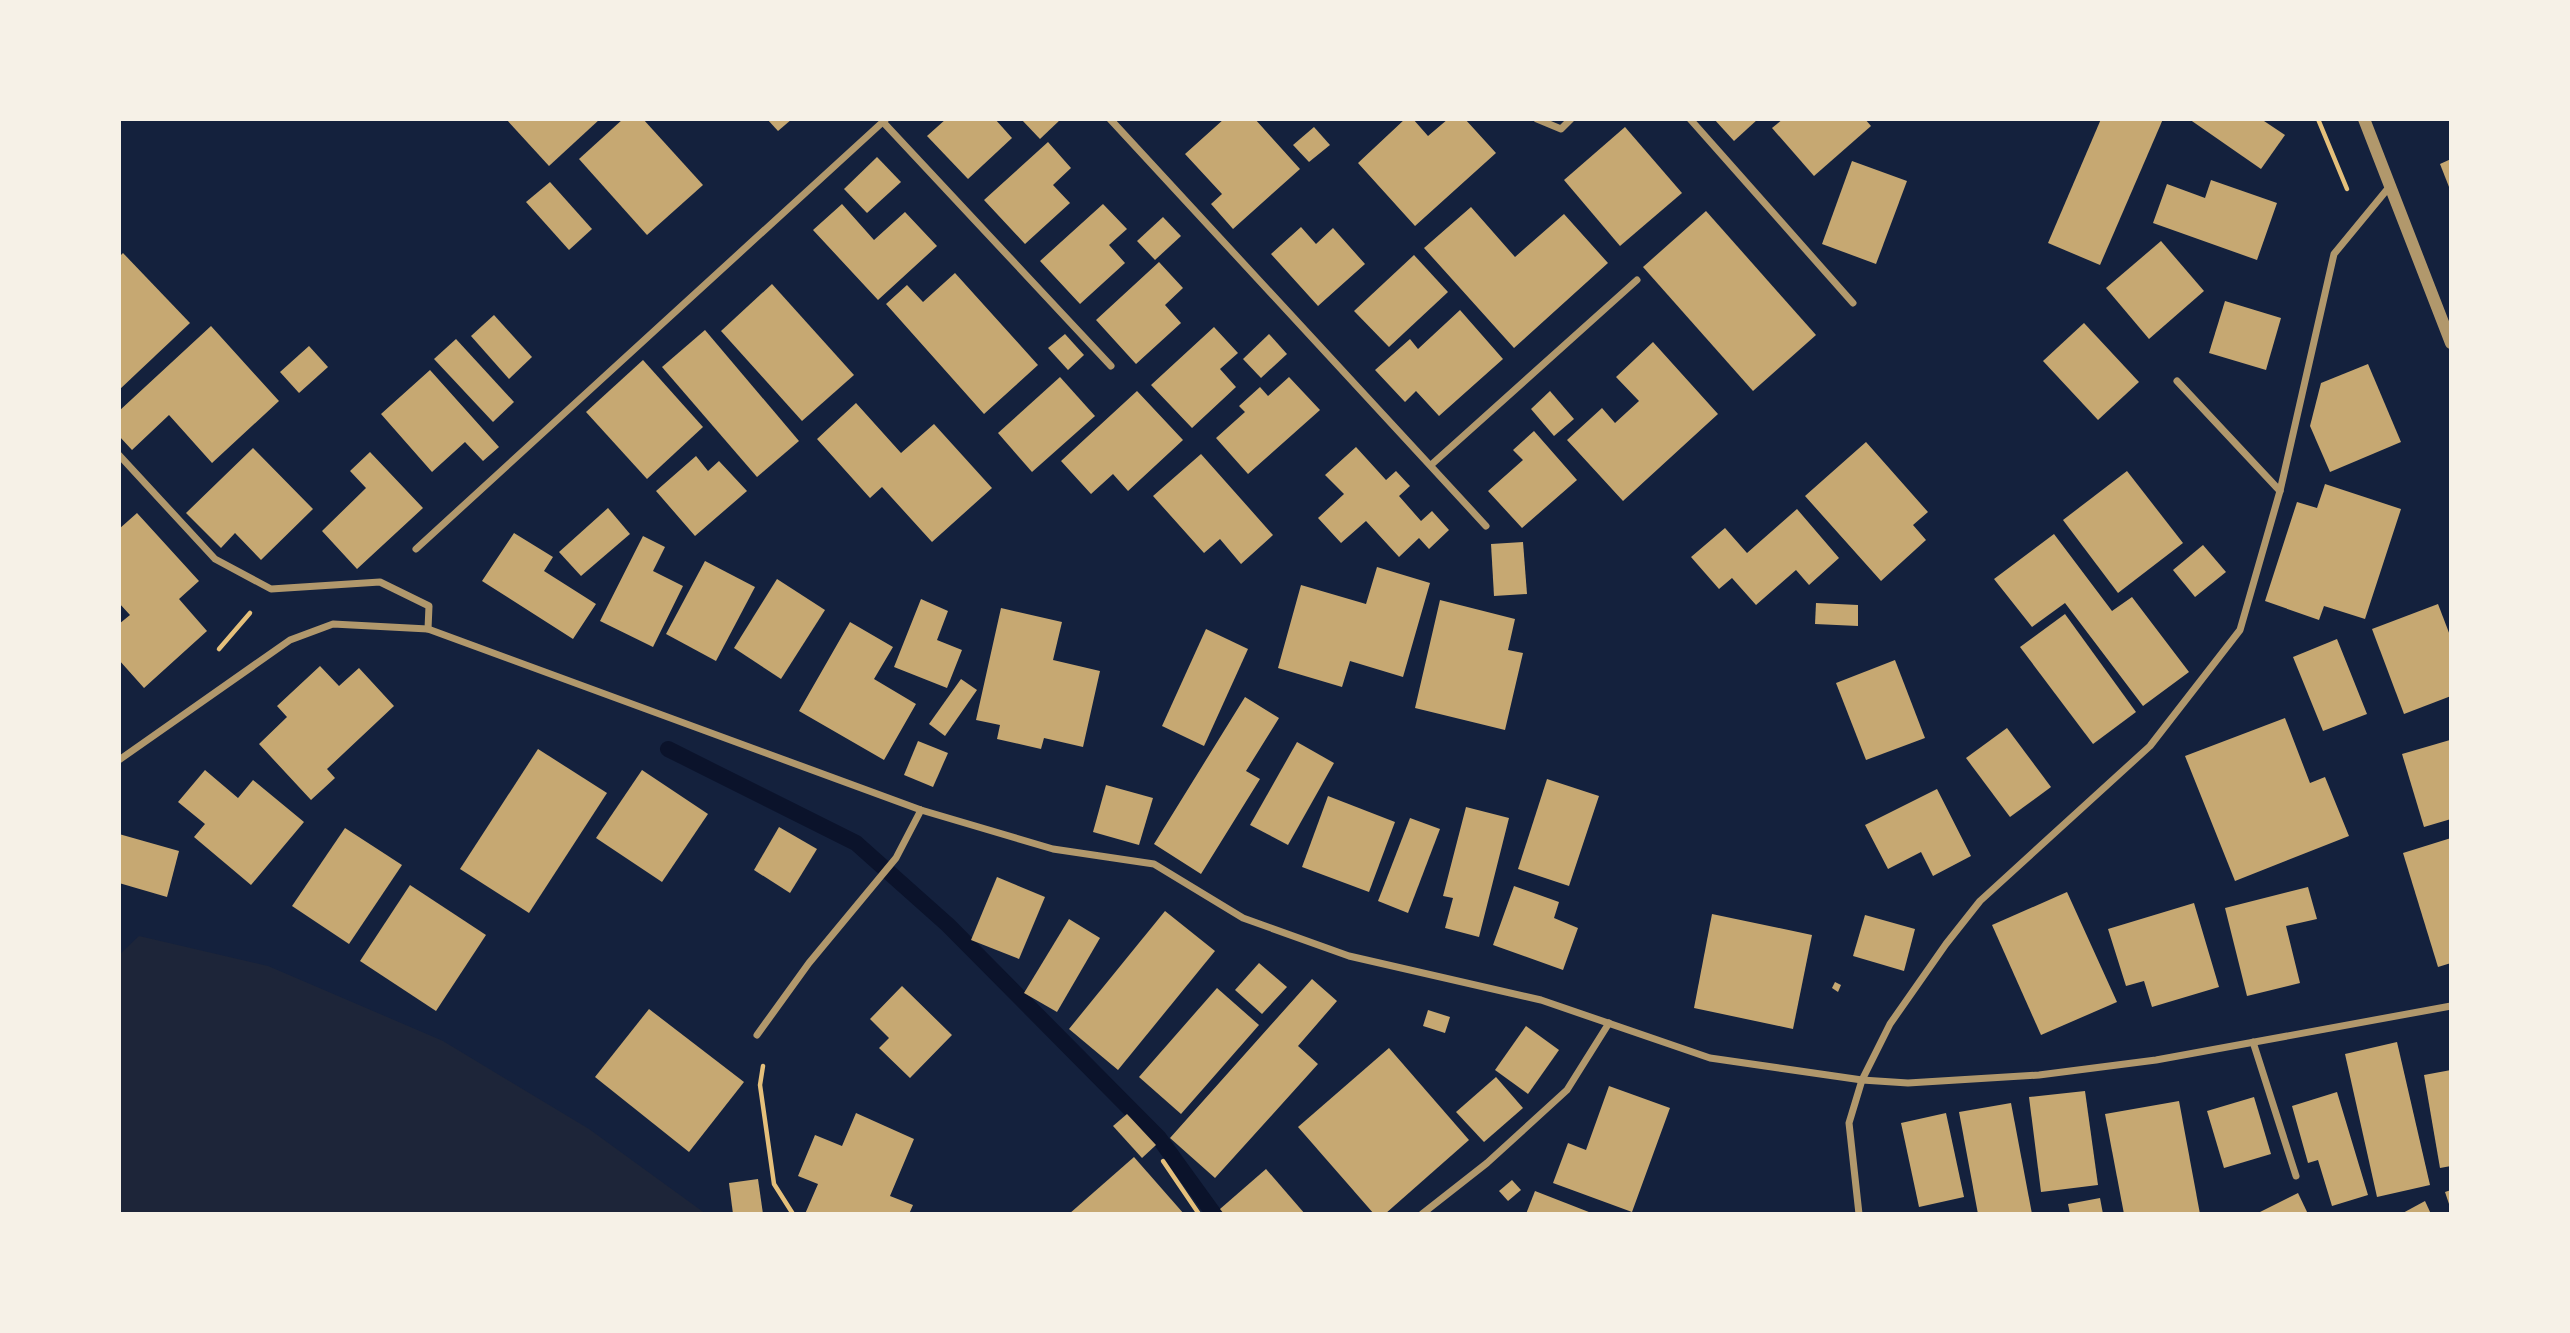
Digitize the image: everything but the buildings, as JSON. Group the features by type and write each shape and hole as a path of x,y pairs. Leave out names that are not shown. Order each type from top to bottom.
{"street":[{"path":"1110,119 1486,526"},
{"path":"1537,119 1561,129 1571,119"},
{"path":"1690,119 1853,303"},
{"path":"2364,119 2451,343"},
{"path":"416,549 885,120 1111,366"},
{"path":"1859,1214 1849,1123 1862,1080 1890,1024 1980,901 2150,746 2240,630 2280,491 2334,254 2390,186"},
{"path":"1431,465 1637,280"},
{"path":"2177,381 2280,491"},
{"path":"119,456 215,559 271,589 380,582 429,606 428,629"},
{"path":"119,760 290,640 333,624 428,629 920,810 1053,849 1154,864 1242,918 1349,956 1541,1000 1710,1058 1862,1080 1909,1083 2039,1075 2156,1060 2451,1006"},
{"path":"757,1035 809,963 896,858 920,810"},
{"path":"1422,1214 1487,1163 1567,1090 1609,1023"},
{"path":"2253,1042 2296,1176"}],"path":[{"path":"2318,119 2360,222"},
{"path":"770,1017 760,1085 766,1139 774,1184 793,1214"},
{"path":"1163,1161 1199,1214"}],"shaded area":[{"path":"139,936 268,966 443,1041 589,1129 706,1214 119,1214 119,955"}],"waterway":[{"path":"668,749 856,843 948,925 1159,1138 1214,1214"}]}
